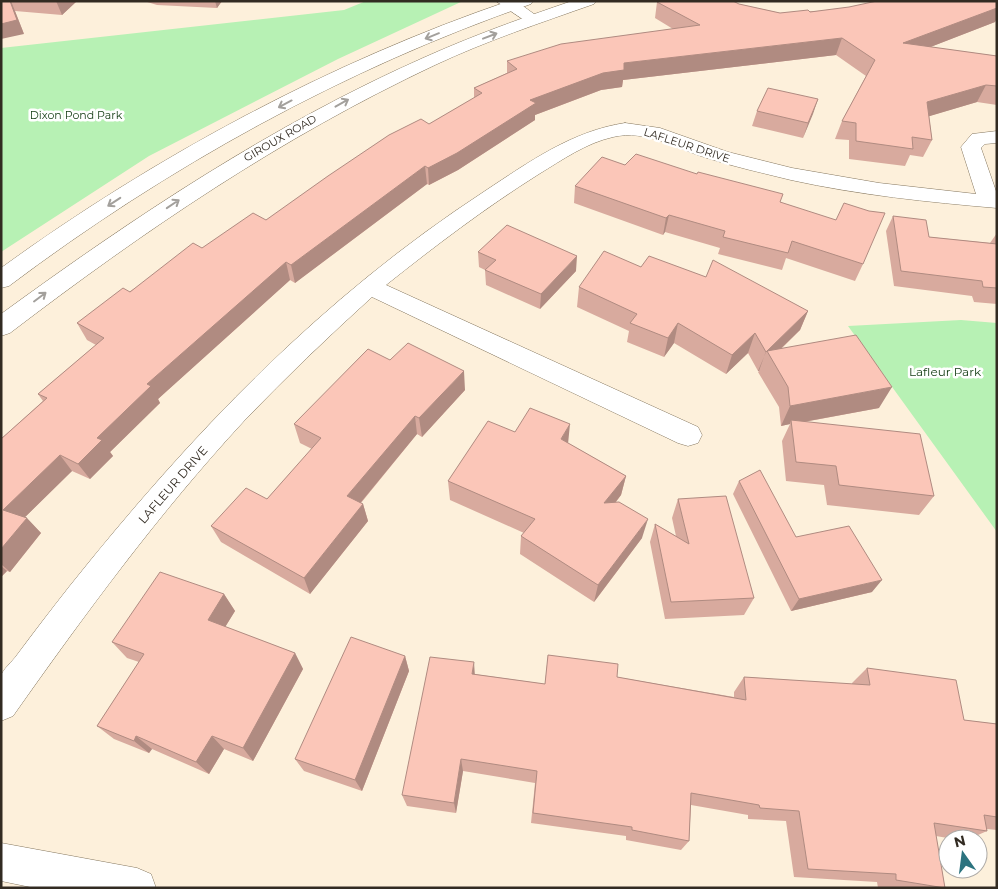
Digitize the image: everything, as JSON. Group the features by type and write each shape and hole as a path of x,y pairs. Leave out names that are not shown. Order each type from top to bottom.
{"street":[{"name":"GIROUX ROAD","path":"1,280 89,218 157,175 227,135 356,69 435,34 518,7 588,1"},
{"name":"GIROUX ROAD","path":"1,327 126,234 209,179 285,134 350,99 418,66 518,7"},
{"name":"LAFLEUR DRIVE","path":"1,704 95,576 189,466 306,343 431,238 505,187 592,137 618,130 634,129 653,132 736,160 823,180 906,193 993,202 971,147 979,138 997,138"},
{"path":"370,288 688,435"},
{"path":"1,862 138,888"}],"green space":[{"name":"Dixon Pond Park","path":"366,1 463,1 338,59 149,156 1,252 1,48 344,10"},
{"name":"Lafleur Park","path":"961,320 997,323 997,532 848,326"}],"building":[{"path":"1,1 10,1 17,20 1,24"},
{"path":"733,1 780,13 808,10 810,12 877,1 997,1 997,8 903,43 997,56 997,86 986,85 927,102 932,140 912,137 913,149 856,141 856,123 842,121 875,60 842,38 624,63 624,70 603,73 530,100 536,103 457,153 428,168 425,166 291,265 286,262 147,384 151,386 97,438 102,440 78,464 60,455 3,510 27,518 1,549 1,439 47,398 38,394 104,338 77,323 123,288 130,292 193,243 202,248 253,213 266,220 389,135 421,119 429,124 482,93 474,88 517,69 507,61 561,44 700,25 657,2"},
{"path":"768,88 818,99 808,123 757,111"},
{"path":"636,154 697,174 698,172 783,194 780,202 836,220 844,203 869,211 885,213 863,264 792,241 788,253 723,237 725,231 669,215 666,218 575,186 602,157 625,165"},
{"path":"893,216 926,220 929,237 997,244 997,288 983,287 982,281 901,271"},
{"path":"507,225 577,256 541,294 485,270 496,260 478,252"},
{"path":"604,251 641,267 649,256 706,277 713,260 808,311 766,352 755,333 732,355 678,323 668,338 630,323 637,314 579,287"},
{"path":"856,335 892,387 790,406 788,387 767,351"},
{"path":"408,343 464,371 419,418 415,416 347,496 363,504 304,578 211,526 246,488 267,499 321,438 294,424 368,349 390,360"},
{"path":"530,408 570,424 561,439 626,476 604,503 619,502 648,519 598,585 521,536 535,519 448,481 488,421 515,432"},
{"path":"791,420 920,434 934,496 839,485 836,466 796,462"},
{"path":"760,470 796,537 849,526 882,580 799,599 739,481"},
{"path":"726,496 754,598 671,602 655,524 689,544 678,499"},
{"path":"160,572 224,594 208,620 295,653 243,748 212,736 196,762 136,736 134,741 97,726 144,654 112,642"},
{"path":"351,637 405,656 355,780 295,759"},
{"path":"548,655 618,664 617,677 746,700 744,677 870,685 867,668 956,680 964,720 997,724 997,817 984,815 987,829 934,823 938,847 938,879 943,879 945,888 896,880 896,874 808,869 799,811 760,808 759,805 691,793 689,841 632,830 632,827 533,813 537,771 461,759 454,803 402,795 430,657 474,662 472,674 545,684"}]}
